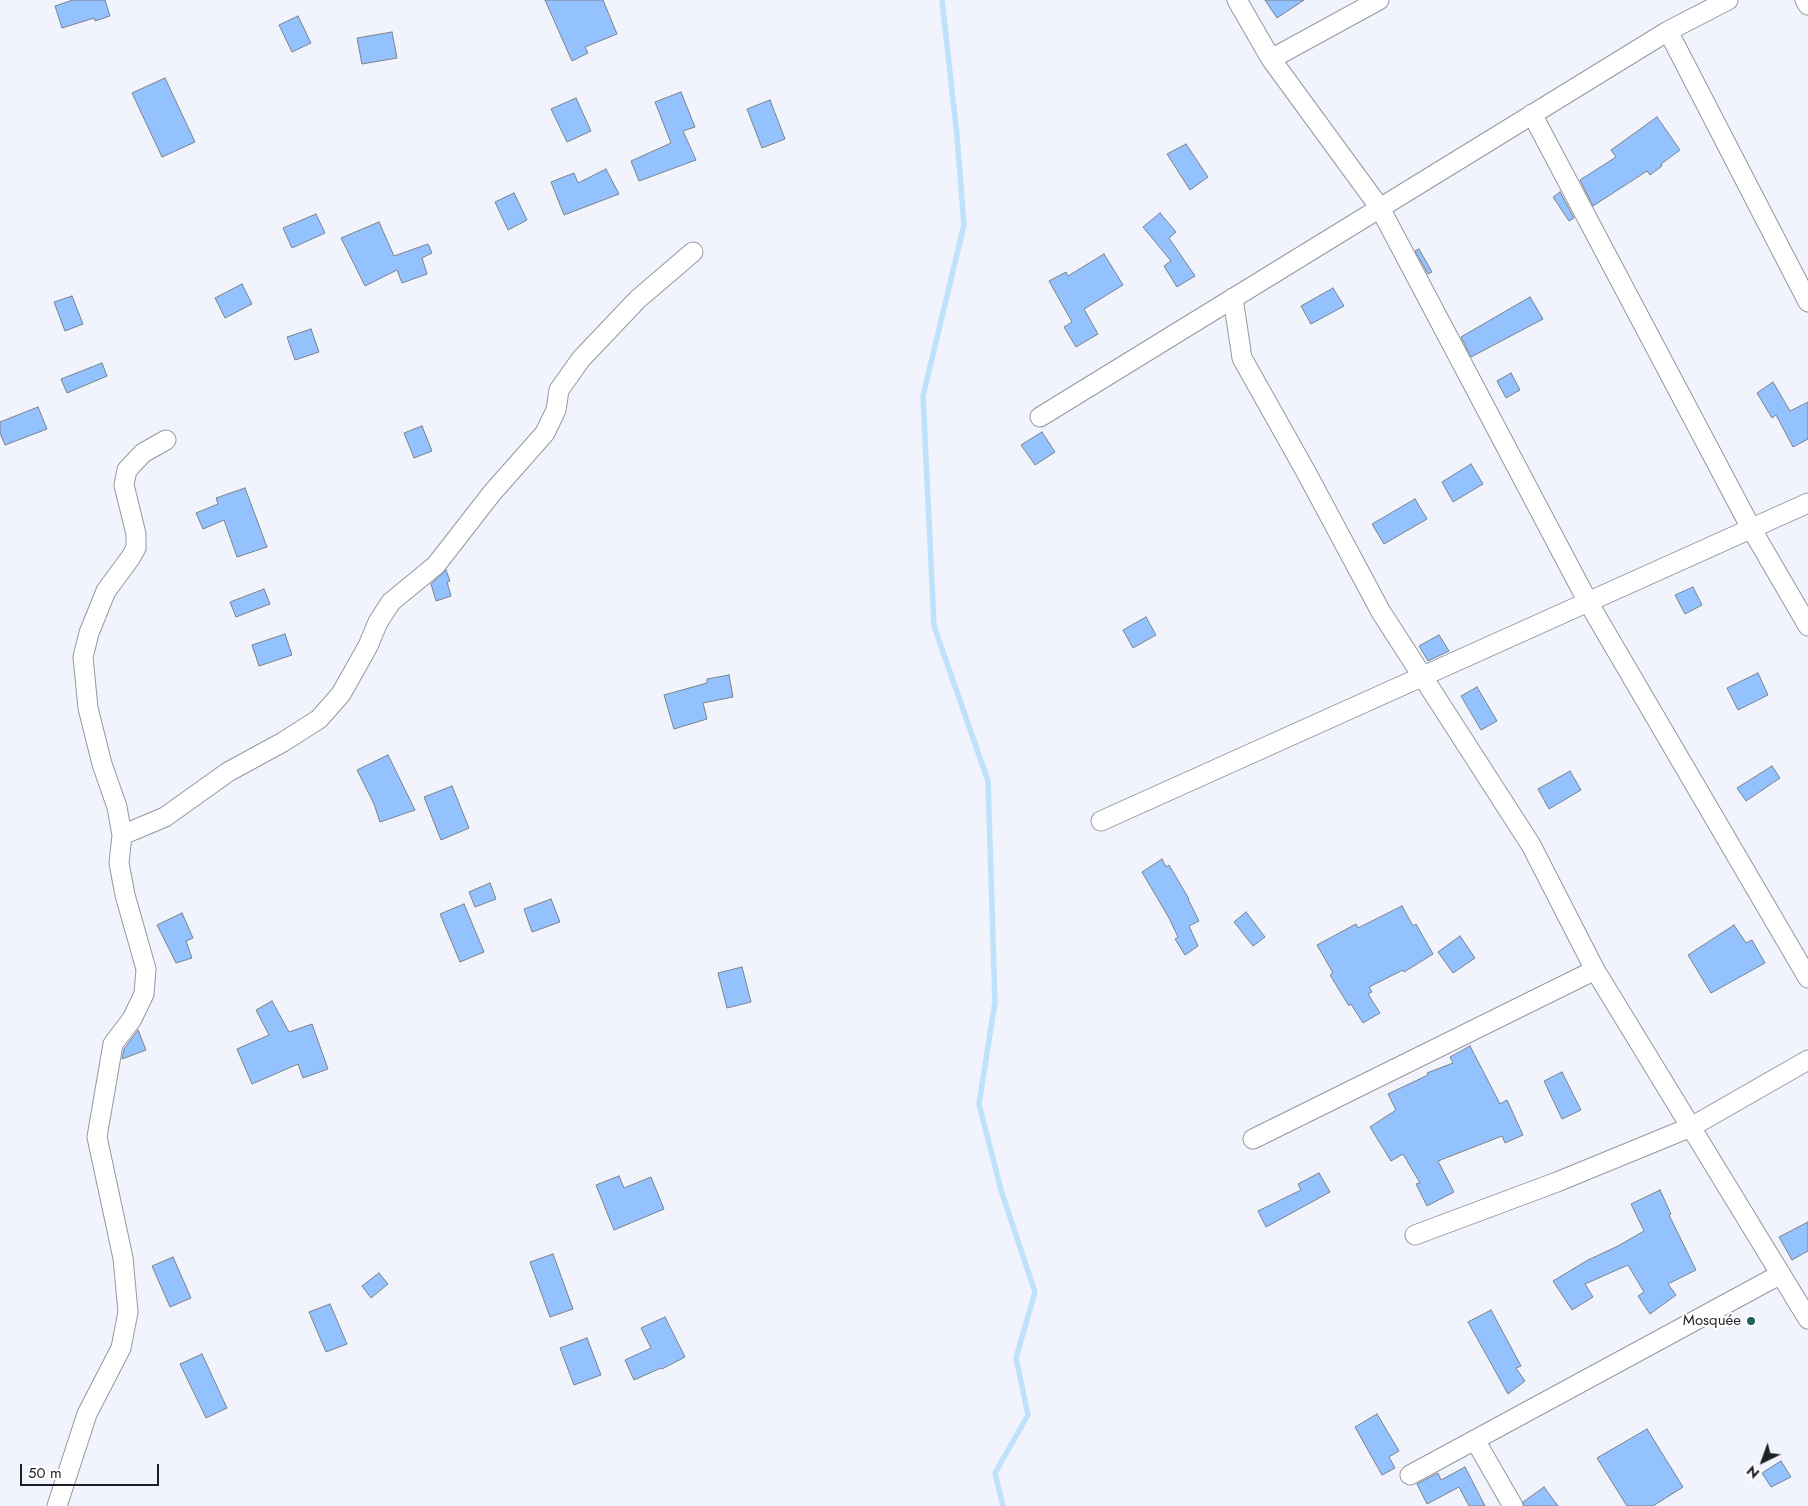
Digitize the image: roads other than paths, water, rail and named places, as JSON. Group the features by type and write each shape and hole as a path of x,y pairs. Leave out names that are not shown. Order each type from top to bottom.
{"street":[{"path":"1237,0 1271,59 1380,208 1588,602 1808,978"},
{"path":"1271,59 1378,0"},
{"path":"1040,417 1668,31 1728,0"},
{"path":"1805,0 1808,5"},
{"path":"1668,31 1808,302"},
{"path":"1532,114 1751,528 1808,626"},
{"path":"122,835 166,817 228,772 283,742 319,719 341,694 368,646 378,622 391,602 436,565 492,493 545,433 556,410 559,390 581,359 638,299 693,252"},
{"path":"1233,298 1242,358 1381,612 1530,845 1595,970 1808,1320"},
{"path":"57,1506 87,1414 121,1348 128,1312 123,1258 97,1137 113,1044 132,1019 144,994 146,969 125,895 119,863 122,835 117,807 102,764 88,708 83,657 89,632 106,591 131,558 136,548 136,534 124,485 127,470 143,453 166,440"},
{"path":"1101,820 1808,502"},
{"path":"1253,1139 1595,970"},
{"path":"1415,1235 1557,1182 1691,1127 1808,1060"},
{"path":"1410,1475 1781,1274"},
{"path":"1475,1440 1513,1506"}],"waterway":[{"path":"942,0 957,136 964,225 923,396 934,626 988,781 995,1002 979,1104 1001,1190 1035,1292 1016,1358 1028,1415 995,1473 1003,1506"}],"place":[{"name":"Mosquée","path":"1751,1321"}]}
